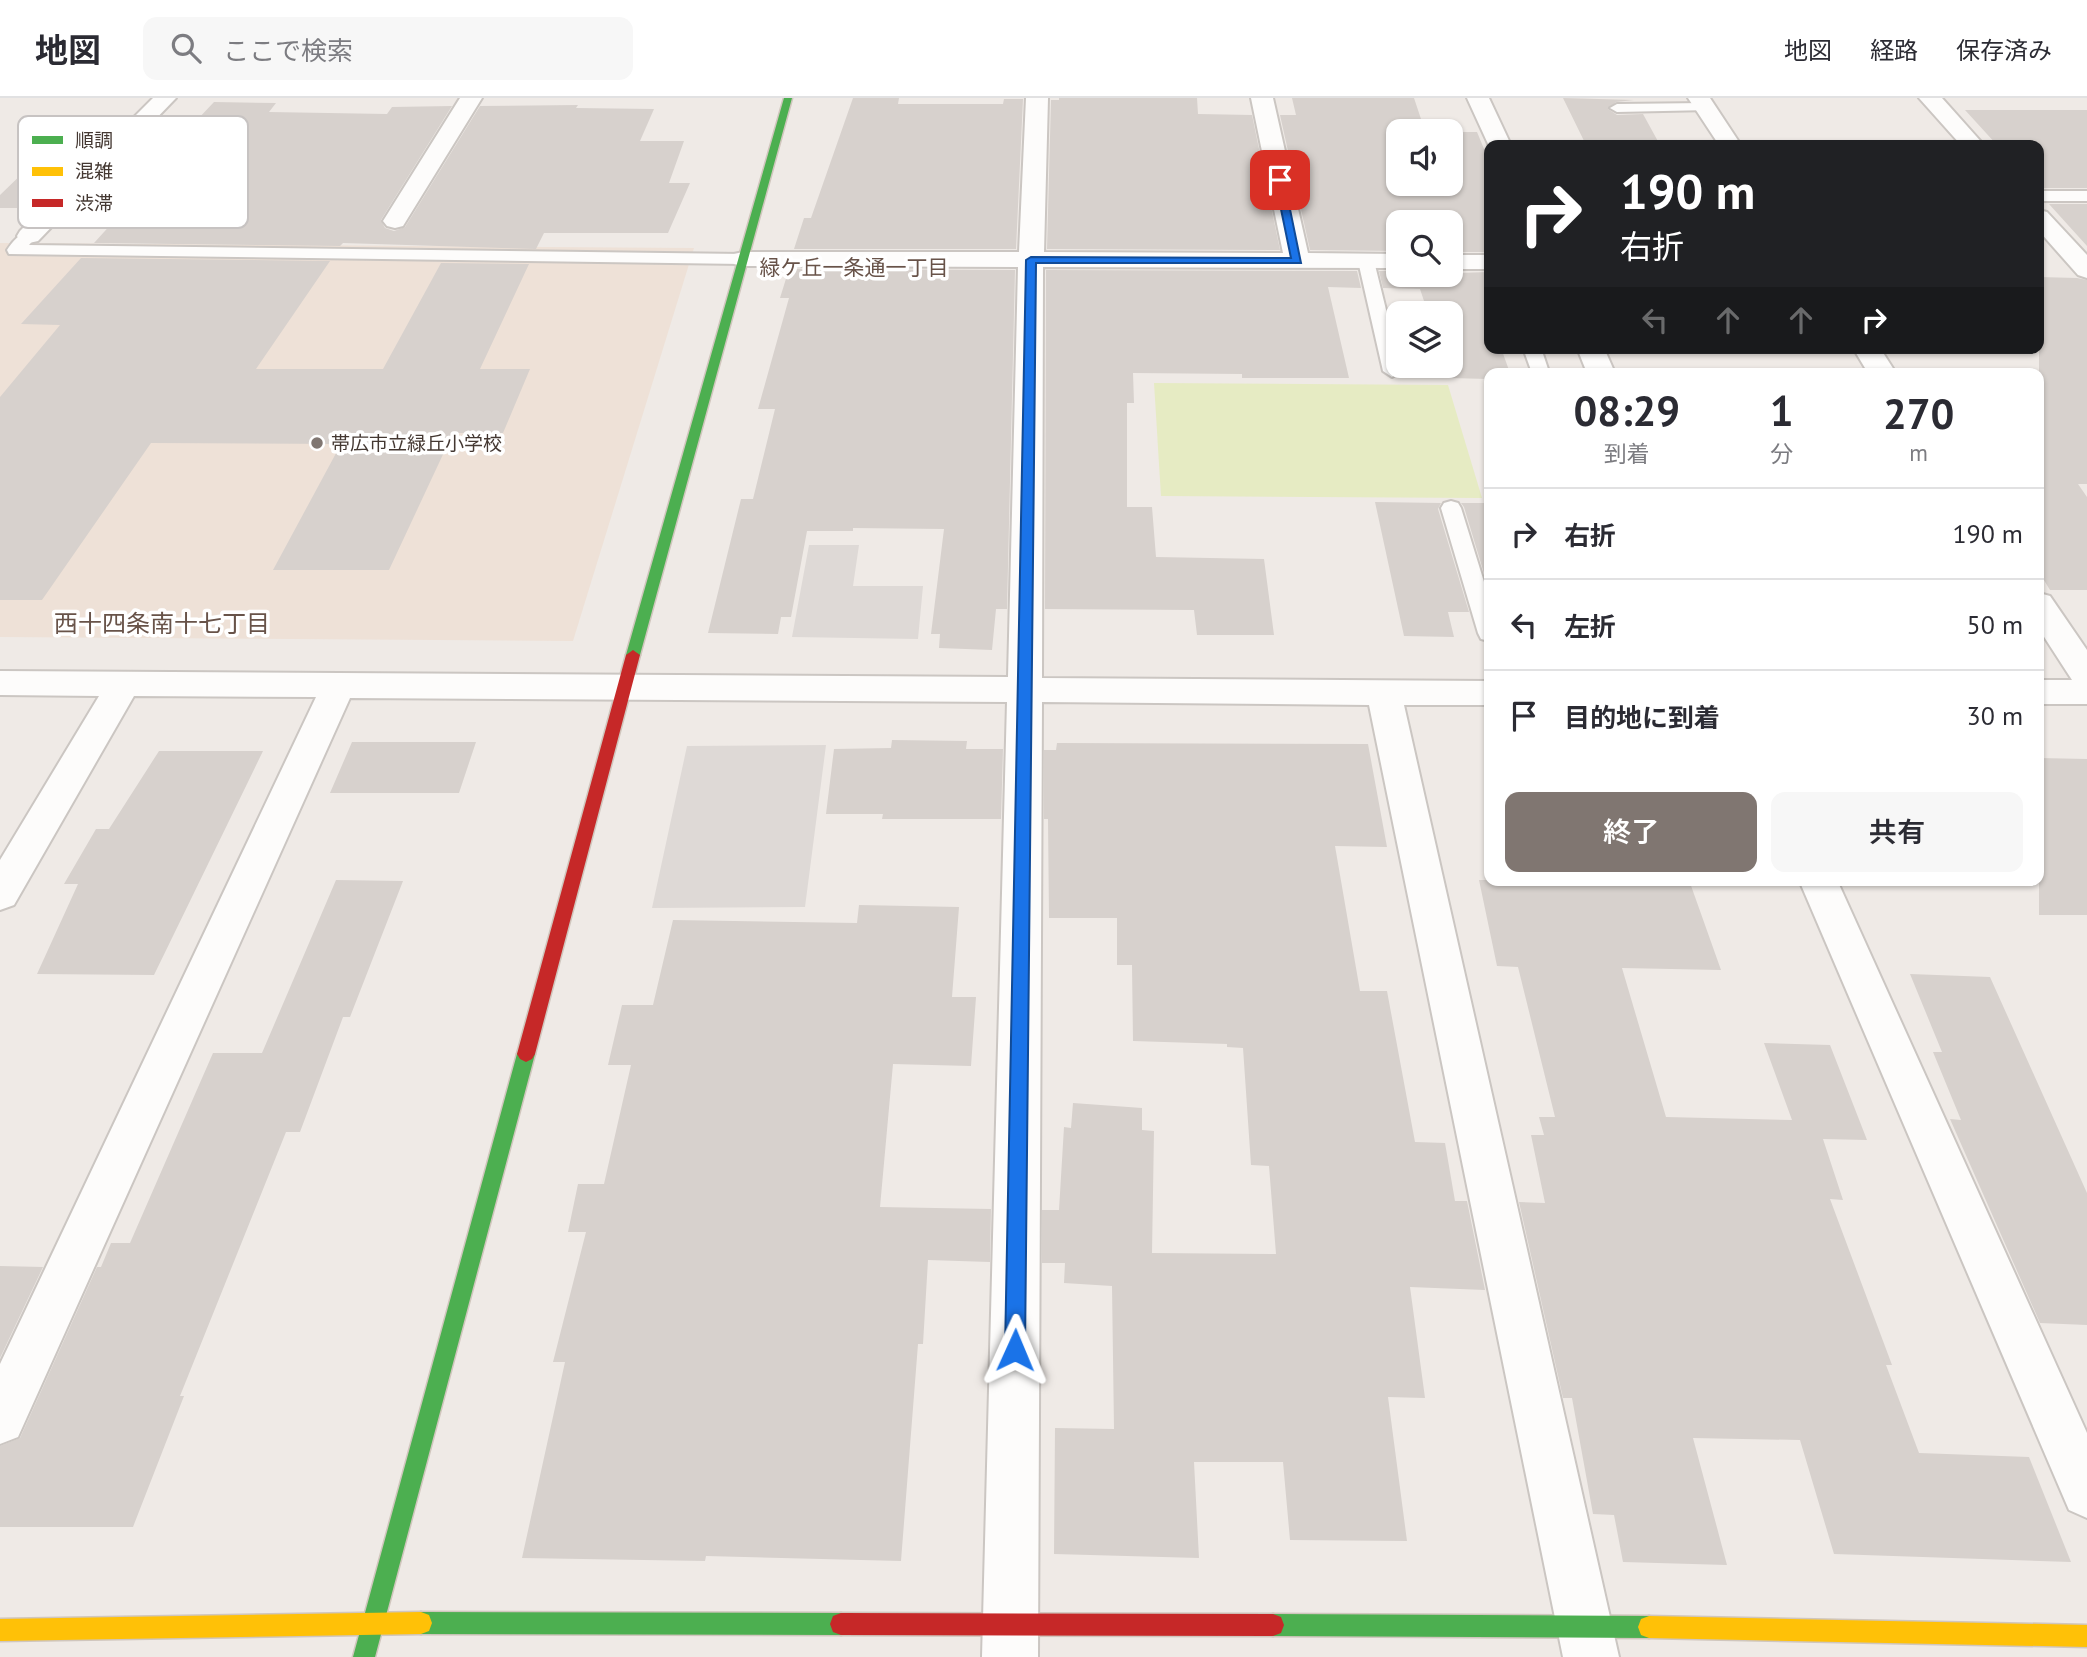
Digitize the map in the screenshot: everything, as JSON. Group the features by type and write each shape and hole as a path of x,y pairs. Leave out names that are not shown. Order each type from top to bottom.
{"street":[{"path":"147,116 165,98"},
{"path":"395,221 471,98"},
{"path":"364,1657 788,98"},
{"path":"1011,1642 1031,260 1037,98"},
{"path":"1262,98 1297,261"},
{"path":"1478,98 1498,140"},
{"path":"1930,98 1968,140"},
{"path":"1702,103 1727,140"},
{"path":"2044,222 2085,266"},
{"path":"29,236 37,228"},
{"path":"743,259 1386,261"},
{"path":"1463,262 1484,262"},
{"path":"2049,264 2085,266"},
{"path":"2044,612 2087,676"},
{"path":"0,683 1484,692"},
{"path":"0,894 124,684"},
{"path":"0,1419 339,684"},
{"path":"1384,692 1587,1642"},
{"path":"2044,692 2087,692"},
{"path":"1821,886 2087,1492"},
{"path":"0,1630 374,1623 1011,1642 1587,1642 2087,1636"}],"lane":[{"path":"1616,108 1702,103"},
{"path":"2044,196 2087,196"},
{"path":"29,236 15,250 743,259"},
{"path":"1366,261 1386,346"},
{"path":"1451,508 1484,617"}],"shaded area":[{"name":"帯広市立緑丘小学校","path":"0,243 694,248 573,641 0,637"},
{"path":"809,545 859,545 853,586 923,586 918,639 792,637"},
{"path":"826,745 805,907 652,908 687,746"}],"green space":[{"path":"1154,383 1448,385 1482,498 1161,496"}],"building":[{"path":"853,98 899,98 898,104 1003,104 1004,99 1023,99 1016,249 794,249 804,218 811,218"},
{"path":"1197,98 1198,114 1252,115 1280,250 1047,249 1051,100"},
{"path":"1292,98 1414,98 1421,119 1386,119 1386,196 1463,196 1463,132 1477,132 1484,149 1484,252 1463,252 1463,210 1386,210 1386,251 1310,250 1280,115 1296,115"},
{"path":"1563,98 1634,100 1616,102 1608,109 1617,115 1643,114 1657,140 1584,140"},
{"path":"214,102 276,103 269,112 387,114 392,107 452,106 381,220 385,228 394,231 405,227 480,106 578,105 576,108 654,109 640,141 684,141 669,183 690,183 668,233 544,233 536,249 343,243 340,246 94,243 108,228 248,228 248,116 201,116"},
{"path":"1965,110 2087,110 2087,188 2044,188 2044,140 1992,140"},
{"path":"18,178 18,208 0,208 0,195"},
{"path":"2049,204 2087,204 2087,246"},
{"path":"81,258 330,261 256,369 383,369 441,263 529,264 480,369 530,369 503,433 453,433 389,570 273,570 341,444 151,443 42,600 0,600 0,397 60,325 21,324"},
{"path":"789,269 1015,270 1007,609 996,609 992,650 939,648 940,634 931,634 944,529 853,528 853,531 807,531 791,617 781,617 778,634 708,633 741,499 753,499 775,409 758,409 789,298 780,298"},
{"path":"1046,270 1357,271 1361,288 1328,287 1349,378 1242,378 1242,374 1133,373 1134,403 1127,403 1127,507 1152,507 1156,557 1264,559 1274,635 1197,635 1194,610 1045,609"},
{"path":"1379,271 1386,271 1386,287 1463,287 1463,273 1484,272 1484,354 1503,354 1508,368 1484,368 1484,379 1449,378 1463,378 1463,301 1424,301 1420,289 1383,288"},
{"path":"2044,277 2087,280 2087,484 2078,484 2087,497 2087,590 2050,590 2044,580 2044,368 2039,368 2039,354 2044,354"},
{"path":"1375,502 1441,503 1438,509 1469,612 1448,612 1454,637 1404,636"},
{"path":"1461,503 1484,503 1484,573"},
{"path":"892,740 967,741 966,749 1003,749 1001,819 882,819 883,814 826,814 834,749 891,748"},
{"path":"352,742 476,742 459,793 330,793"},
{"path":"1057,743 1368,744 1387,847 1335,846 1360,991 1387,991 1415,1142 1445,1143 1455,1201 1467,1201 1485,1290 1410,1287 1425,1398 1388,1397 1407,1541 1290,1540 1283,1462 1194,1462 1199,1558 1054,1554 1055,1428 1114,1429 1112,1286 1064,1283 1065,1263 1042,1263 1042,1210 1059,1210 1064,1127 1071,1128 1073,1103 1142,1108 1142,1130 1154,1131 1152,1253 1276,1254 1269,1166 1251,1165 1243,1048 1227,1047 1227,1044 1133,1041 1132,965 1117,965 1117,918 1049,918 1044,750 1056,750"},
{"path":"159,751 263,751 154,975 37,974 78,884 64,884 96,829 109,829"},
{"path":"2044,758 2087,759 2087,915 2039,915 2039,886 2044,886"},
{"path":"336,880 403,881 350,1017 343,1017 300,1132 286,1132 180,1396 184,1396 133,1527 0,1527 0,1446 20,1438 97,1267 101,1267 111,1243 130,1243 213,1053 262,1053"},
{"path":"1479,880 1484,880 1484,886 1691,886 1721,970 1622,968 1666,1117 1792,1120 1764,1043 1830,1045 1867,1140 1823,1139 1843,1200 1830,1199 1892,1365 1886,1365 1919,1453 2029,1457 2071,1562 1834,1554 1800,1440 1693,1438 1727,1565 1623,1562 1614,1515 1593,1514 1572,1398 1563,1398 1519,1202 1545,1203 1531,1135 1544,1135 1539,1117 1555,1117 1518,967 1497,966"},
{"path":"859,905 959,907 952,997 976,997 971,1066 893,1064 880,1207 991,1209 990,1262 928,1260 923,1344 918,1344 901,1561 706,1556 705,1561 522,1558 565,1362 553,1362 586,1232 568,1232 578,1184 604,1184 631,1065 608,1065 622,1005 653,1005 673,920 857,923"},
{"path":"1910,974 1990,977 2087,1193 2087,1325 2040,1323 1950,1119 1961,1120 1933,1052 1942,1052"},
{"path":"0,1266 43,1267 0,1358"}],"traffic: fast":[{"path":"633,655 788,98"},
{"path":"364,1657 526,1054"},
{"path":"421,1623 841,1624"},
{"path":"1273,1625 1649,1627"}],"traffic: slow":[{"path":"0,1630 421,1623"},
{"path":"1649,1627 2087,1636"}],"traffic: jam":[{"path":"526,1054 633,655"},
{"path":"841,1624 1273,1625"}],"place":[{"name":"帯広市立緑丘小学校","path":"317,443"}],"district":[{"name":"緑ケ丘一条通一丁目","path":"854,268"},
{"name":"西十四条南十七丁目","path":"162,624"}],"route":[{"path":"1015,1350 1031,260 1297,261 1280,180"}]}
